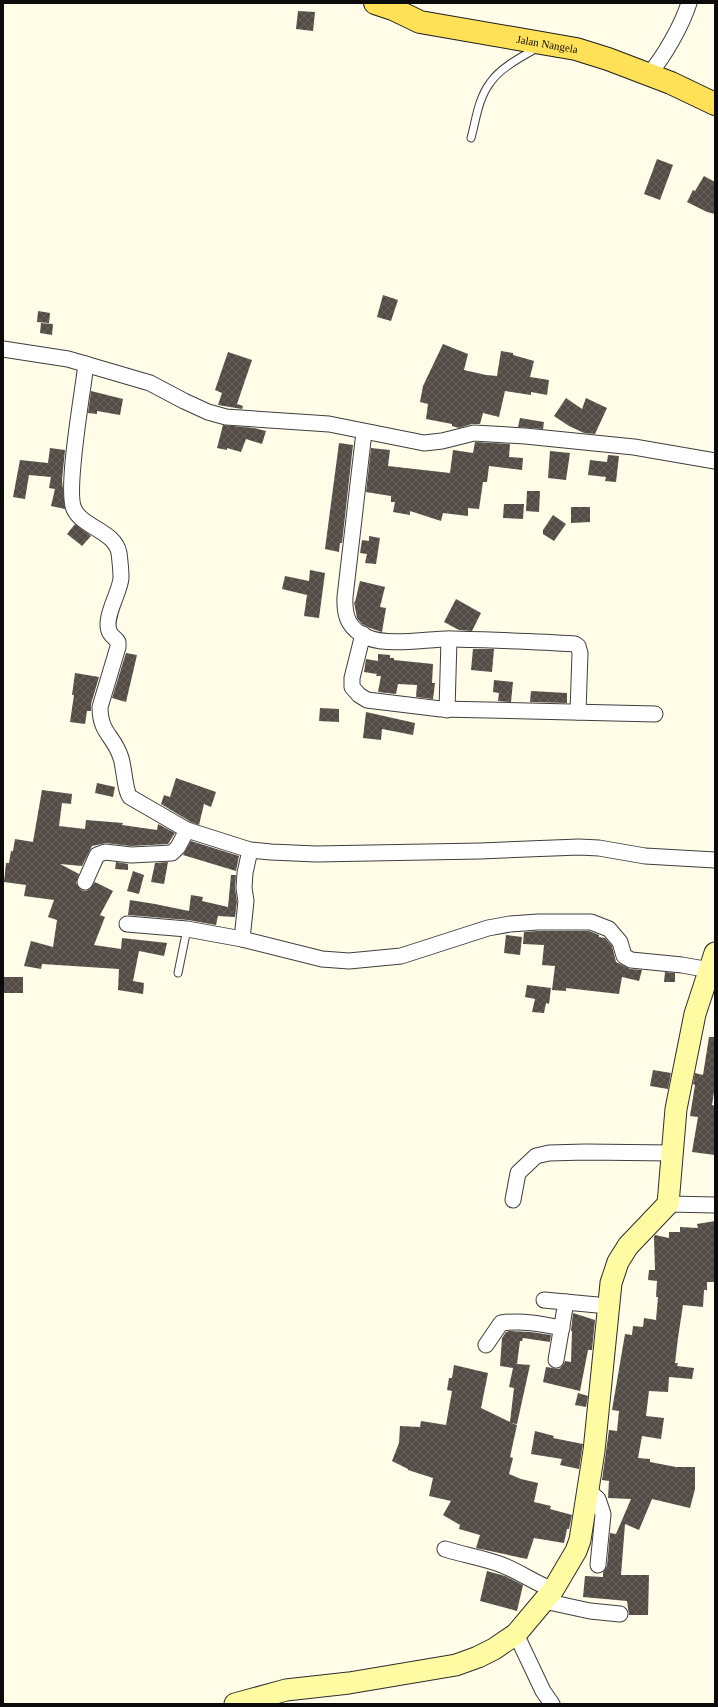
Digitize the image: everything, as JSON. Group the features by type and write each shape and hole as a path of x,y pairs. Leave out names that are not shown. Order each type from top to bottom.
{"main road":[{"name":"Jalan Nangela","path":"375,3 393,9 420,22 576,49 649,74 715,104"}],"street":[{"path":"649,74 682,23 689,3"},
{"path":"3,349 86,364 150,383 208,412 226,417 329,424 424,443 442,442 474,433 525,436 634,447 715,461"},
{"path":"86,364 76,436 72,499 74,509 80,516 112,540 119,552 121,578 110,615 109,627 110,633 118,642 118,647 100,707 103,729 116,744 120,756 128,794 144,806 187,830 250,850 316,854 527,850 579,847 599,848 645,856 715,860"},
{"path":"364,432 344,607 345,615 350,623 370,638 383,641 449,639 575,644 578,646 580,653 578,712"},
{"path":"363,634 352,678 352,688 367,700 447,710 655,714"},
{"path":"447,710 449,639"},
{"path":"85,882 97,855 100,853 105,852 131,855 172,853 178,847 187,830"},
{"path":"242,939 246,902 244,888 245,873 250,850"},
{"path":"127,924 187,929 242,939 322,959 349,961 402,956 488,928 510,924 538,922 591,922 609,930 620,942 624,956 631,960 682,965 712,961 695,1014 676,1109 668,1204 628,1246 618,1262 611,1283 594,1451 589,1491 580,1540 576,1551 548,1596 516,1634 478,1657 456,1665 348,1683 286,1690 236,1704"},
{"path":"514,1200 518,1173 536,1156 549,1153 585,1152 672,1153"},
{"path":"668,1204 715,1205"},
{"path":"544,1300 608,1306"},
{"path":"556,1360 566,1302"},
{"path":"486,1345 502,1323 513,1321 562,1328"},
{"path":"589,1491 598,1499 603,1514 598,1565"},
{"path":"445,1550 500,1564 533,1582 548,1596 590,1611 620,1614"},
{"path":"516,1634 543,1691 552,1704"}],"lane":[{"path":"472,138 479,105 490,82 512,62 545,43"},
{"path":"178,973 187,929"}],"building":[{"path":"298,11 315,12 313,31 296,29"},
{"path":"657,159 673,165 660,200 644,194"},
{"path":"704,176 715,182 715,214 707,212 687,202 693,190 695,191"},
{"path":"383,295 398,300 391,321 377,317"},
{"path":"38,311 50,313 49,323 37,322"},
{"path":"41,323 53,324 52,335 40,333"},
{"path":"443,344 468,354 464,370 486,375 497,376 501,351 513,353 513,355 534,361 530,377 549,380 547,395 531,392 531,395 505,391 499,417 483,413 480,424 472,424 459,428 452,426 452,424 426,419 428,404 420,402 423,386"},
{"path":"228,352 252,360 237,404 243,406 242,409 218,405 222,393 215,390"},
{"path":"91,391 123,399 120,415 97,411 97,414 88,413"},
{"path":"566,398 582,409 586,398 607,408 595,434 584,433 569,426 554,416"},
{"path":"520,418 544,422 543,429 518,427"},
{"path":"223,425 254,428 266,431 262,444 246,439 241,452 227,448 227,450 217,448"},
{"path":"475,442 510,444 509,457 523,458 522,470 489,466 487,482 483,482 479,509 468,508 468,516 443,513 441,521 410,511 410,515 393,512 395,502 391,502 391,496 366,492 371,448 390,450 388,466 450,473 453,450 473,453"},
{"path":"339,443 353,445 342,543 340,543 339,552 325,549"},
{"path":"50,448 65,450 62,480 65,509 51,506 55,489 49,488 51,477 29,475 25,499 13,497 20,460 48,463"},
{"path":"550,451 570,453 566,480 548,478"},
{"path":"608,455 619,456 616,482 605,481 606,477 588,475 590,460 607,462"},
{"path":"527,491 540,491 539,512 526,511"},
{"path":"504,504 524,504 523,519 503,518"},
{"path":"571,507 590,507 590,522 571,523"},
{"path":"553,515 566,524 554,541 543,534 543,530"},
{"path":"75,524 91,536 82,546 67,534"},
{"path":"369,536 380,538 376,564 365,563 367,554 360,553 362,540 369,541"},
{"path":"310,570 325,573 319,618 304,616 307,595 282,589 285,576 309,581"},
{"path":"360,581 385,587 380,607 386,608 382,632 362,624 357,618 354,602"},
{"path":"456,599 481,613 472,631 459,630 444,622"},
{"path":"473,649 494,649 492,672 471,670"},
{"path":"126,653 137,655 126,702 112,698"},
{"path":"378,654 390,655 390,658 394,658 394,660 433,664 432,683 435,683 433,699 416,697 417,685 398,684 396,694 378,692 381,676 364,672 366,659 378,661"},
{"path":"75,673 99,677 91,704 91,711 87,711 85,724 70,722 74,695 72,695"},
{"path":"494,680 513,682 511,702 498,701 499,693 493,692"},
{"path":"531,691 567,693 567,703 530,702"},
{"path":"320,708 339,709 339,722 319,721"},
{"path":"366,712 415,723 413,735 382,729 381,740 363,738"},
{"path":"176,778 216,792 211,807 204,804 199,825 191,822 161,804 164,795 170,797"},
{"path":"97,783 115,787 113,797 95,793"},
{"path":"42,790 72,794 71,804 62,803 59,826 85,829 86,820 123,823 122,825 157,830 158,824 175,833 168,844 131,846 106,843 92,846 82,866 60,864 79,874 76,883 81,890 86,891 90,889 95,882 113,891 100,915 105,917 94,945 121,949 122,938 167,943 164,956 139,951 133,981 144,983 143,994 118,990 119,969 42,964 41,969 24,966 31,941 53,947 57,920 48,917 54,900 24,896 26,885 4,882 6,863 9,863 15,839 33,842"},
{"path":"191,841 239,856 236,871 183,855"},
{"path":"116,862 128,864 128,870 115,869"},
{"path":"168,862 164,884 151,882 155,863"},
{"path":"133,871 144,875 139,894 127,891"},
{"path":"231,875 236,875 235,888 237,901 235,917 218,916 216,925 188,920 128,915 130,900 189,911 191,895 203,897 202,901 228,907"},
{"path":"589,931 599,935 599,937 605,938 612,946 616,962 630,969 642,970 639,981 622,977 619,994 566,988 566,991 552,990 555,966 542,965 544,945 523,944 524,932"},
{"path":"506,935 522,937 520,955 504,953"},
{"path":"665,972 675,973 675,982 664,982"},
{"path":"3,977 23,977 23,993 3,993"},
{"path":"527,985 551,988 549,1004 546,1003 544,1013 532,1012 535,999 525,997"},
{"path":"709,1037 715,1037 715,1085 712,1105 715,1106 715,1155 692,1152 698,1117 690,1116 695,1085 693,1084 695,1073 703,1075"},
{"path":"653,1070 671,1073 668,1089 650,1086"},
{"path":"715,1221 715,1282 707,1282 707,1290 704,1290 703,1307 683,1305 678,1338 675,1363 678,1363 677,1366 694,1368 692,1379 669,1377 668,1392 649,1391 646,1416 664,1418 661,1439 642,1436 638,1458 650,1459 650,1462 676,1467 695,1467 695,1489 690,1508 652,1499 639,1530 625,1524 621,1575 649,1575 648,1615 629,1615 627,1601 583,1597 585,1576 603,1577 603,1572 607,1566 610,1533 616,1534 631,1499 608,1498 609,1481 602,1480 609,1430 617,1431 619,1411 612,1410 625,1334 632,1335 633,1326 643,1327 644,1318 656,1320 658,1297 656,1297 657,1281 648,1280 649,1270 655,1270 655,1235 669,1238 669,1232 680,1232 680,1227 698,1228 697,1224"},
{"path":"573,1313 595,1320 592,1350 588,1350 580,1391 543,1382 546,1367 559,1369 565,1361 571,1362 571,1331"},
{"path":"506,1332 551,1335 550,1342 523,1338 522,1341 520,1341 517,1364 530,1365 517,1424 511,1423 517,1425 510,1457 513,1458 509,1474 521,1479 538,1483 534,1502 551,1506 550,1509 572,1515 564,1543 534,1538 527,1559 476,1548 480,1535 459,1529 460,1525 443,1515 451,1501 429,1496 433,1478 408,1470 392,1461 399,1443 400,1426 420,1427 421,1421 446,1425 452,1391 447,1390 449,1378 452,1378 454,1365 488,1373 481,1408 510,1422 514,1388 509,1387 513,1368 500,1366 502,1338"},
{"path":"578,1393 588,1396 586,1407 575,1405"},
{"path":"535,1431 554,1436 553,1438 583,1444 579,1469 560,1465 562,1459 531,1454"},
{"path":"487,1571 505,1576 523,1585 517,1611 480,1601"}]}
